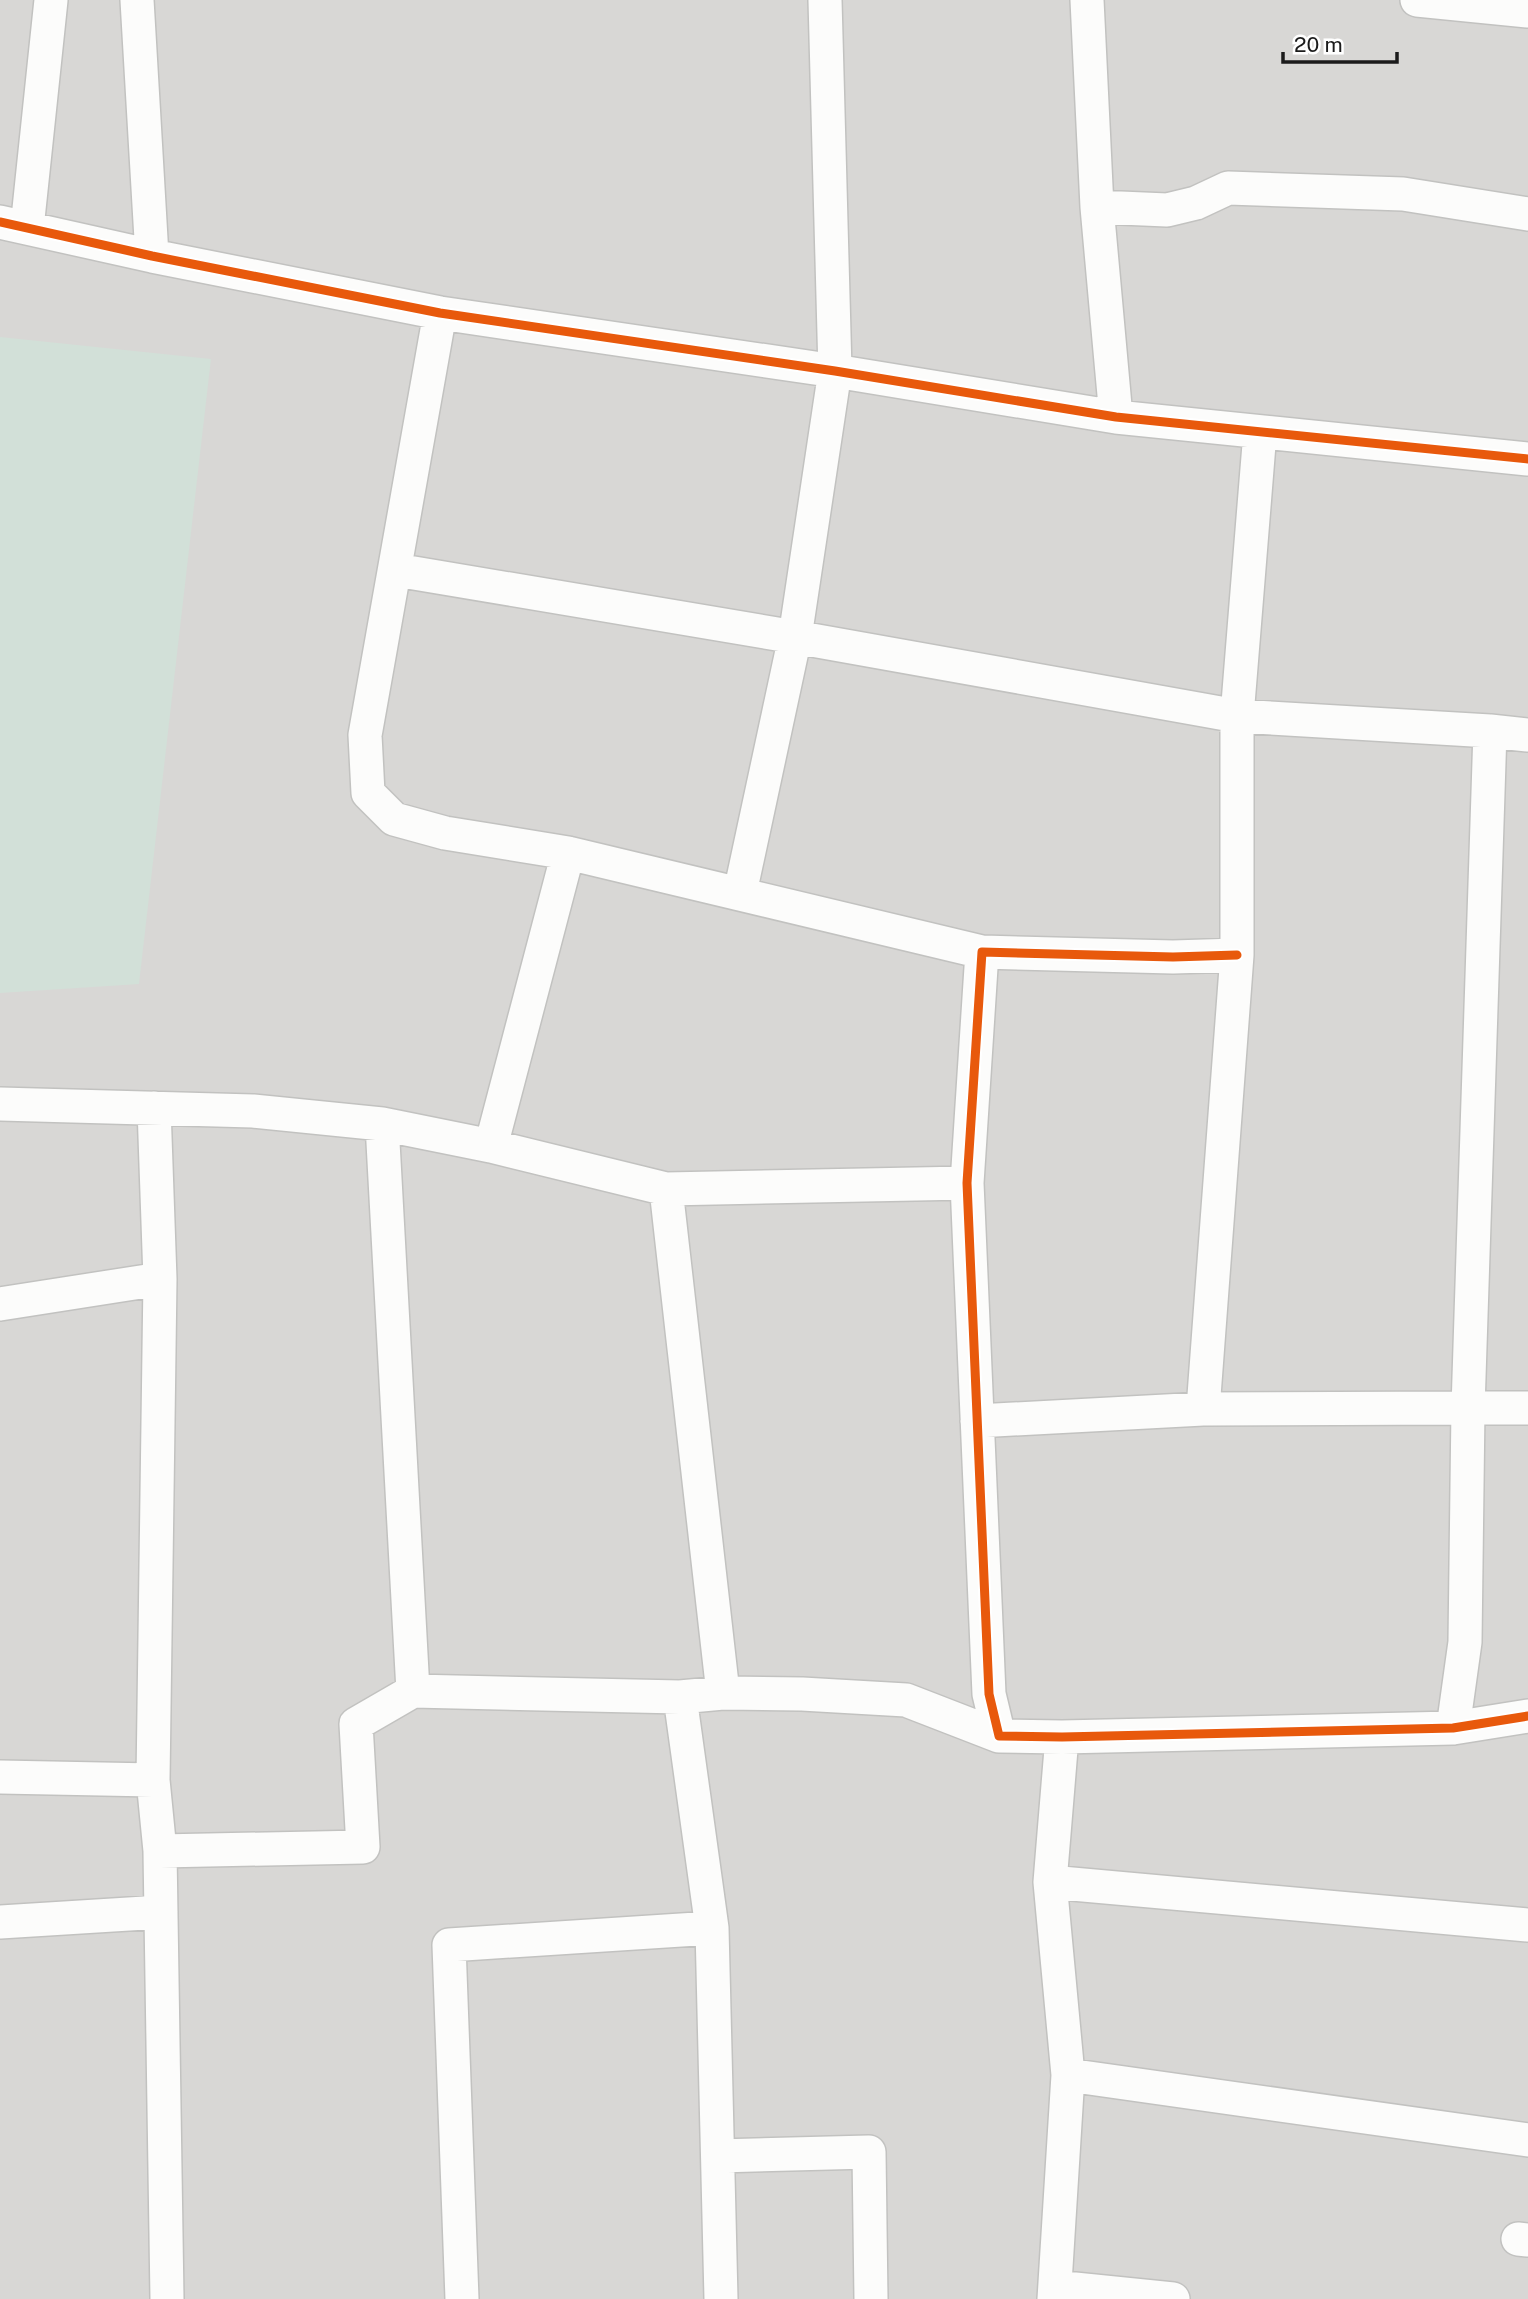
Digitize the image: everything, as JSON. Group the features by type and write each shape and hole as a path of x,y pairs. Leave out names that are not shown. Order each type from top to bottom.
{"street":[{"path":"51,0 14,225 152,256 440,313 835,371 1116,417 1528,459"},
{"path":"137,0 152,256"},
{"path":"740,893 795,637 835,371 825,0"},
{"path":"1087,0 1097,207 1116,417"},
{"path":"1417,0 1528,10"},
{"path":"1097,207 1167,209 1196,203 1228,188 1403,194 1528,214"},
{"path":"440,313 365,735 368,793 394,820 445,833 568,853 982,952 1173,957 1237,955"},
{"path":"1203,1409 1237,955 1237,716 1260,432"},
{"path":"396,570 795,637 1237,716 1490,730 1528,736"},
{"path":"1453,1728 1465,1642 1468,1408 1490,730"},
{"path":"491,1146 568,853"},
{"path":"982,952 967,1183 989,1694 999,1736"},
{"path":"0,1104 254,1111 382,1124 491,1146 666,1189 967,1183"},
{"path":"154,1108 160,1279 153,1780 160,1852 167,2299"},
{"path":"382,1124 413,1691"},
{"path":"666,1189 723,1693"},
{"path":"0,1304 160,1279"},
{"path":"977,1421 1203,1409 1528,1408"},
{"path":"160,1852 363,1847 356,1724 413,1691 680,1697 723,1693 802,1694 906,1700 999,1736 1062,1737 1453,1728 1528,1716"},
{"path":"680,1697 712,1928 721,2299"},
{"path":"1062,1737 1050,1882 1068,2075 1055,2293 1173,2299"},
{"path":"0,1777 153,1780"},
{"path":"1050,1882 1528,1925"},
{"path":"0,1922 160,1912"},
{"path":"462,2299 449,1945 712,1928"},
{"path":"1068,2075 1528,2140"},
{"path":"718,2157 869,2152 871,2299"}],"shaded area":[{"path":"0,0 1528,0 1528,2299 0,2299"},
{"path":"0,337 211,359 139,984 0,993"}],"cycle path":[{"path":"0,222 152,256 440,313 835,371 1116,417 1528,459"},
{"path":"1237,955 1173,957 982,952 967,1183 989,1694 999,1736 1062,1737 1453,1728 1528,1716"}]}
